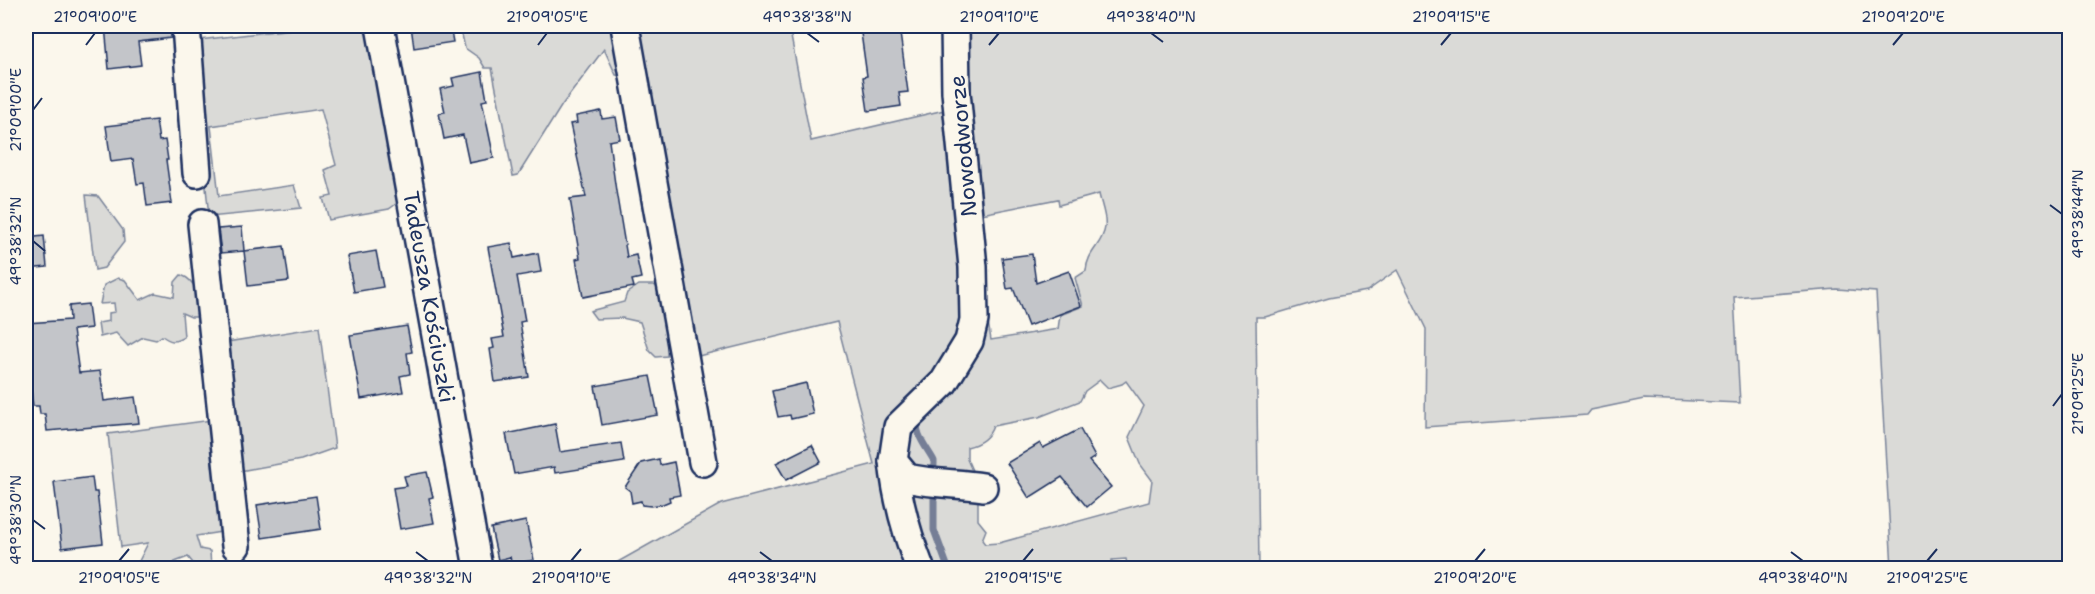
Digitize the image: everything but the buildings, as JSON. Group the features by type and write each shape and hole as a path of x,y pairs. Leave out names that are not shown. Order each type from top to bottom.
{"street":[{"path":"186,26 197,173"},
{"name":"Tadeusza Kościuszki","path":"380,26 478,568"},
{"path":"625,26 702,462"},
{"name":"Nowodworze","path":"920,568 903,523 896,488 893,461 898,427 944,382 969,341 974,320 973,267 956,92 956,26"},
{"path":"202,224 236,546"},
{"path":"893,461 907,478 928,483 957,483 983,487"}],"shaded area":[{"path":"318,26 370,26 403,199 389,209 329,220 323,198 332,196 325,170 336,165 321,109 211,126 219,196 294,185 301,208 209,217 191,41"},
{"path":"460,26 622,26 625,76 616,75 604,49 562,105 518,175 513,176 492,68 485,68 479,58 465,48"},
{"path":"632,26 789,26 811,141 953,108 991,340 1058,329 1060,315 1083,306 1075,278 1086,271 1089,258 1104,233 1105,219 1099,194 1059,205 1058,199 971,216 964,26 2069,26 2069,568 1892,568 1876,292 1837,289 1734,297 1740,403 1644,399 1591,410 1587,415 1425,427 1426,329 1397,270 1367,291 1329,298 1265,317 1256,317 1259,568 1128,568 1126,559 1112,560 1110,568 607,568 721,504 874,464 837,322 694,357","holes":["1100,380 1108,388 1126,381 1144,406 1129,437 1140,464 1152,480 1149,502 999,543 985,544 982,540 986,530 978,520 978,493 967,459 967,447 983,440 993,426 1039,417 1080,401 1085,391"]},
{"path":"86,195 98,196 123,230 124,242 104,268 95,270"},
{"path":"181,275 195,287 203,317 191,317 182,313 184,337 173,341 162,336 156,340 143,337 128,346 116,333 100,337 98,323 109,321 109,313 115,312 114,303 100,304 104,285 118,278 125,280 140,300 155,293 174,297 175,282"},
{"path":"639,285 654,285 658,288 667,356 656,357 649,350 640,322 622,318 596,319 590,311 624,302 627,293"},
{"path":"319,327 335,448 301,460 234,472 221,343"},
{"path":"219,419 227,531 196,536 200,549 210,551 211,568 197,568 188,557 175,562 168,568 140,568 138,563 148,543 121,547 108,434"}],"waterway":[{"path":"919,419 917,424 919,435 934,465"},
{"path":"934,496 934,530 948,568"}]}
